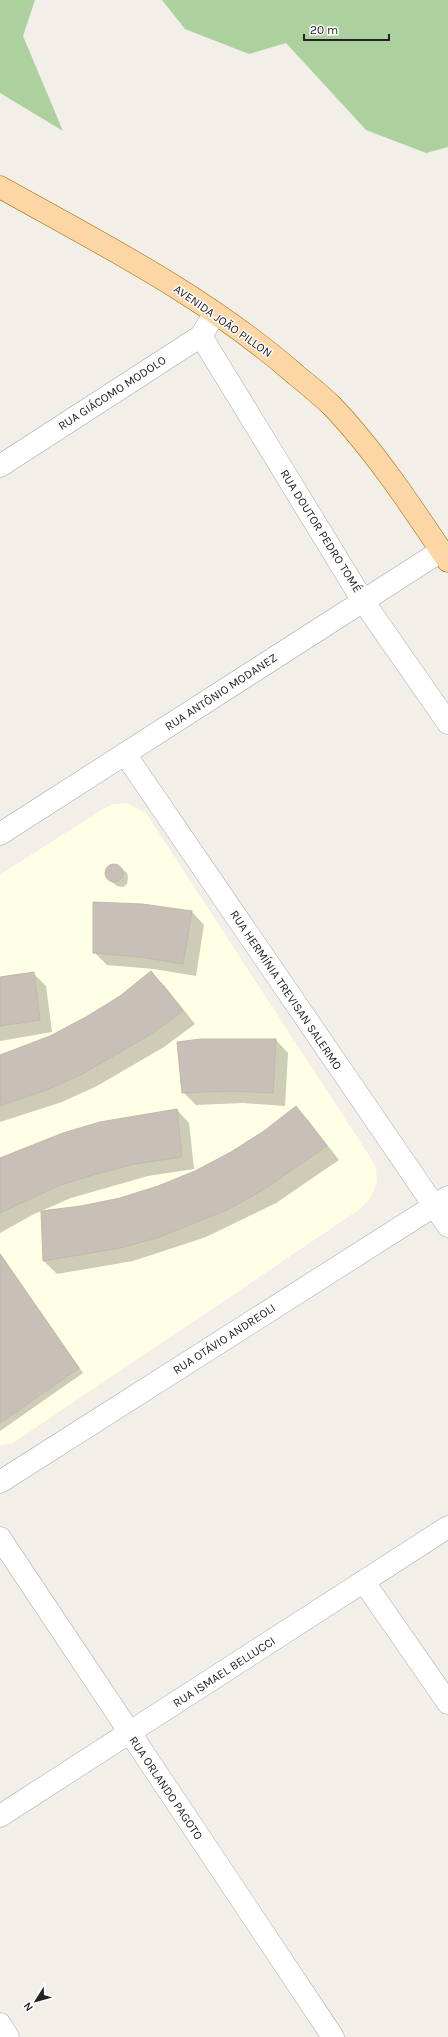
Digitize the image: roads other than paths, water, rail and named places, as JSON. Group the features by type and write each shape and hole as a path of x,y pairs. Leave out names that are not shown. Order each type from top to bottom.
{"main road":[{"name":"AVENIDA JOÃO PILLON","path":"0,187 152,273 215,312 261,345 332,406 381,466 445,556"}],"street":[{"name":"RUA GIÁCOMO MODOLO","path":"0,466 201,336 215,312"},
{"name":"RUA DOUTOR PEDRO TOMÉ","path":"201,336 363,601 448,723"},
{"name":"RUA ANTÔNIO MODANEZ","path":"0,834 363,601 445,556"},
{"name":"RUA HERMÍNIA TREVISAN SALERMO","path":"125,754 441,1201 448,1226"},
{"name":"RUA OTÁVIO ANDREOLI","path":"0,1482 441,1201"},
{"name":"RUA ISMAEL BELLUCCI","path":"0,1816 448,1527"},
{"name":"RUA ORLANDO PAGOTO","path":"0,1538 333,2037"},
{"path":"364,1582 448,1703"},
{"path":"0,2024 8,2037"}]}
